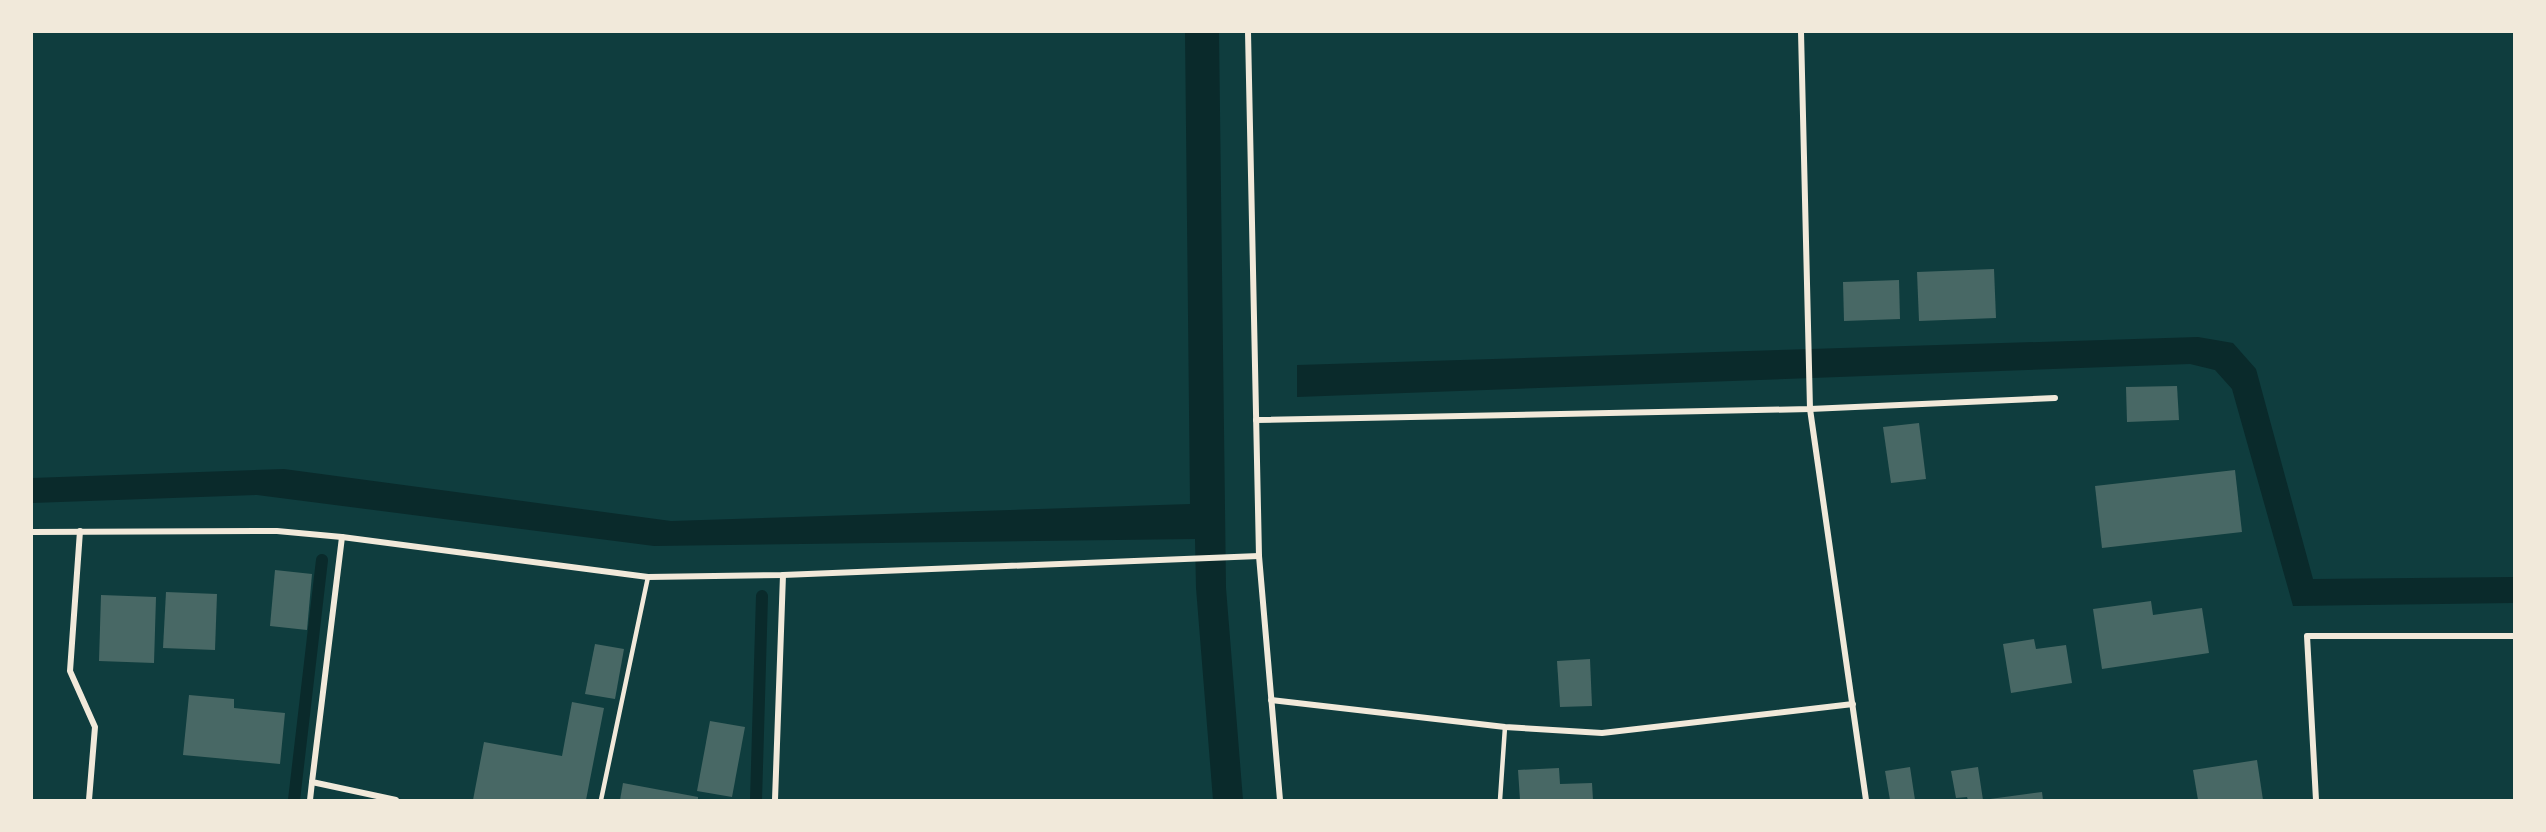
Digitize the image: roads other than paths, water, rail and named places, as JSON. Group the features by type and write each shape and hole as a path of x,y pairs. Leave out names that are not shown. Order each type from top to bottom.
{"street":[{"path":"1248,32 1258,556 1280,801"},
{"path":"1801,32 1810,409 1866,801"},
{"path":"1256,420 1810,409 2055,398"},
{"path":"80,531 70,671 95,727 89,801"},
{"path":"32,532 277,531 342,537 648,577 783,575 1258,556"},
{"path":"310,801 342,537"},
{"path":"775,801 783,575"},
{"path":"2316,801 2307,636 2514,636"},
{"path":"1271,700 1505,727 1602,733 1853,704"},
{"path":"312,782 396,801"}],"lane":[{"path":"600,801 648,577"},
{"path":"1500,801 1505,727"}],"water":[{"path":"1185,32 1219,32 1226,588 1243,800 1213,800 1196,588 1195,539 654,546 257,495 32,503 32,478 284,469 671,521 1190,504"},
{"path":"2198,337 2233,343 2256,369 2313,579 2514,577 2514,603 2293,606 2232,389 2215,370 2190,364 1297,397 1297,365"}],"waterway":[{"path":"294,800 322,560"},
{"path":"756,800 762,596"}]}
